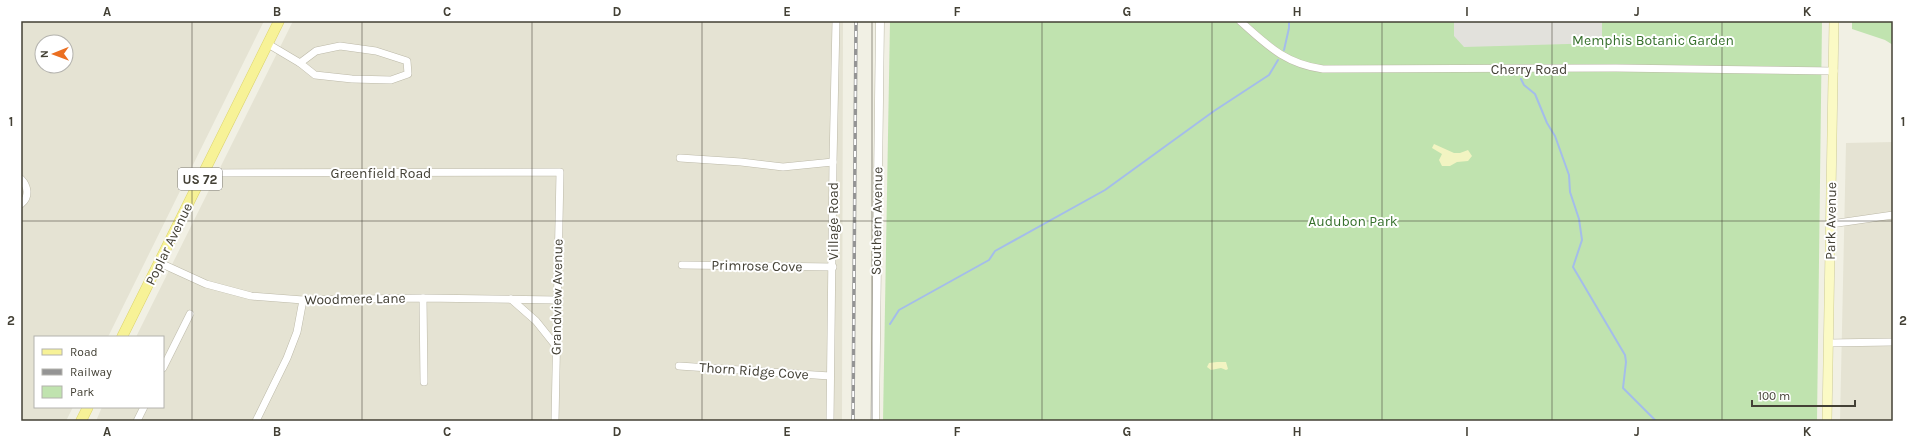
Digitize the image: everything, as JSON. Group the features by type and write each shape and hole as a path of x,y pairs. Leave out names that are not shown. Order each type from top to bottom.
{"main road":[{"name":"Poplar Avenue","path":"123,336 279,21"},
{"name":"Park Avenue","path":"1827,421 1834,21"},
{"path":"81,421 88,408"}],"street":[{"name":"Village Road","path":"830,421 836,21"},
{"name":"Southern Avenue","path":"875,421 880,21"},
{"name":"Cherry Road","path":"1240,21 1272,49 1285,58 1310,67 1323,69 1616,68 1834,71"},
{"path":"268,44 300,63 315,75 352,79 391,80 408,74 407,61 376,50 340,46 316,52 300,63"},
{"path":"680,158 741,162 783,167 833,162"},
{"name":"Greenfield Road","path":"203,173 560,172"},
{"name":"Grandview Avenue","path":"555,421 560,172"},
{"path":"21,179 26,184 28,193 25,202 21,204"},
{"path":"1831,224 1893,215"},
{"name":"Woodmere Lane","path":"160,263 206,284 251,296 303,300 423,298 557,300"},
{"name":"Primrose Cove","path":"682,265 833,267"},
{"path":"423,298 424,382"},
{"path":"511,299 536,322 556,346"},
{"path":"256,421 294,339 303,300"},
{"path":"164,366 190,314"},
{"path":"1828,343 1893,342"},
{"name":"Thorn Ridge Cove","path":"679,366 830,376"},
{"path":"137,421 144,408"}],"shaded area":[{"path":"21,21 264,21 108,336 34,336 34,408 72,408 66,421 21,421"},
{"path":"293,21 843,21 842,421 96,421 102,408 164,408 164,336 136,336"},
{"path":"1454,21 1602,21 1602,43 1464,47 1454,36"},
{"path":"1893,142 1893,421 1840,421 1846,143"}],"green space":[{"name":"Audubon Park","path":"890,21 1822,21 1817,421 883,421"},
{"path":"1852,21 1893,21 1893,45 1885,40 1852,29"}],"sand":[{"path":"1434,144 1454,153 1460,153 1468,150 1472,156 1468,161 1457,162 1450,166 1442,166 1439,160 1442,154 1432,148"},
{"path":"1226,362 1228,369 1226,370 1221,368 1211,370 1207,367 1209,363"}],"waterway":[{"path":"1284,50 1289,21"},
{"path":"890,324 899,310 989,260 995,251 1105,190 1214,111 1269,75 1278,60"},
{"path":"1521,79 1524,85 1535,94 1547,123 1555,136 1569,175 1570,192 1579,219 1582,240 1573,267 1625,355 1626,362 1623,388 1656,421"}],"railway":[{"path":"853,421 856,21"}],"park label":[{"name":"Memphis Botanic Garden","path":"1653,40"}]}
